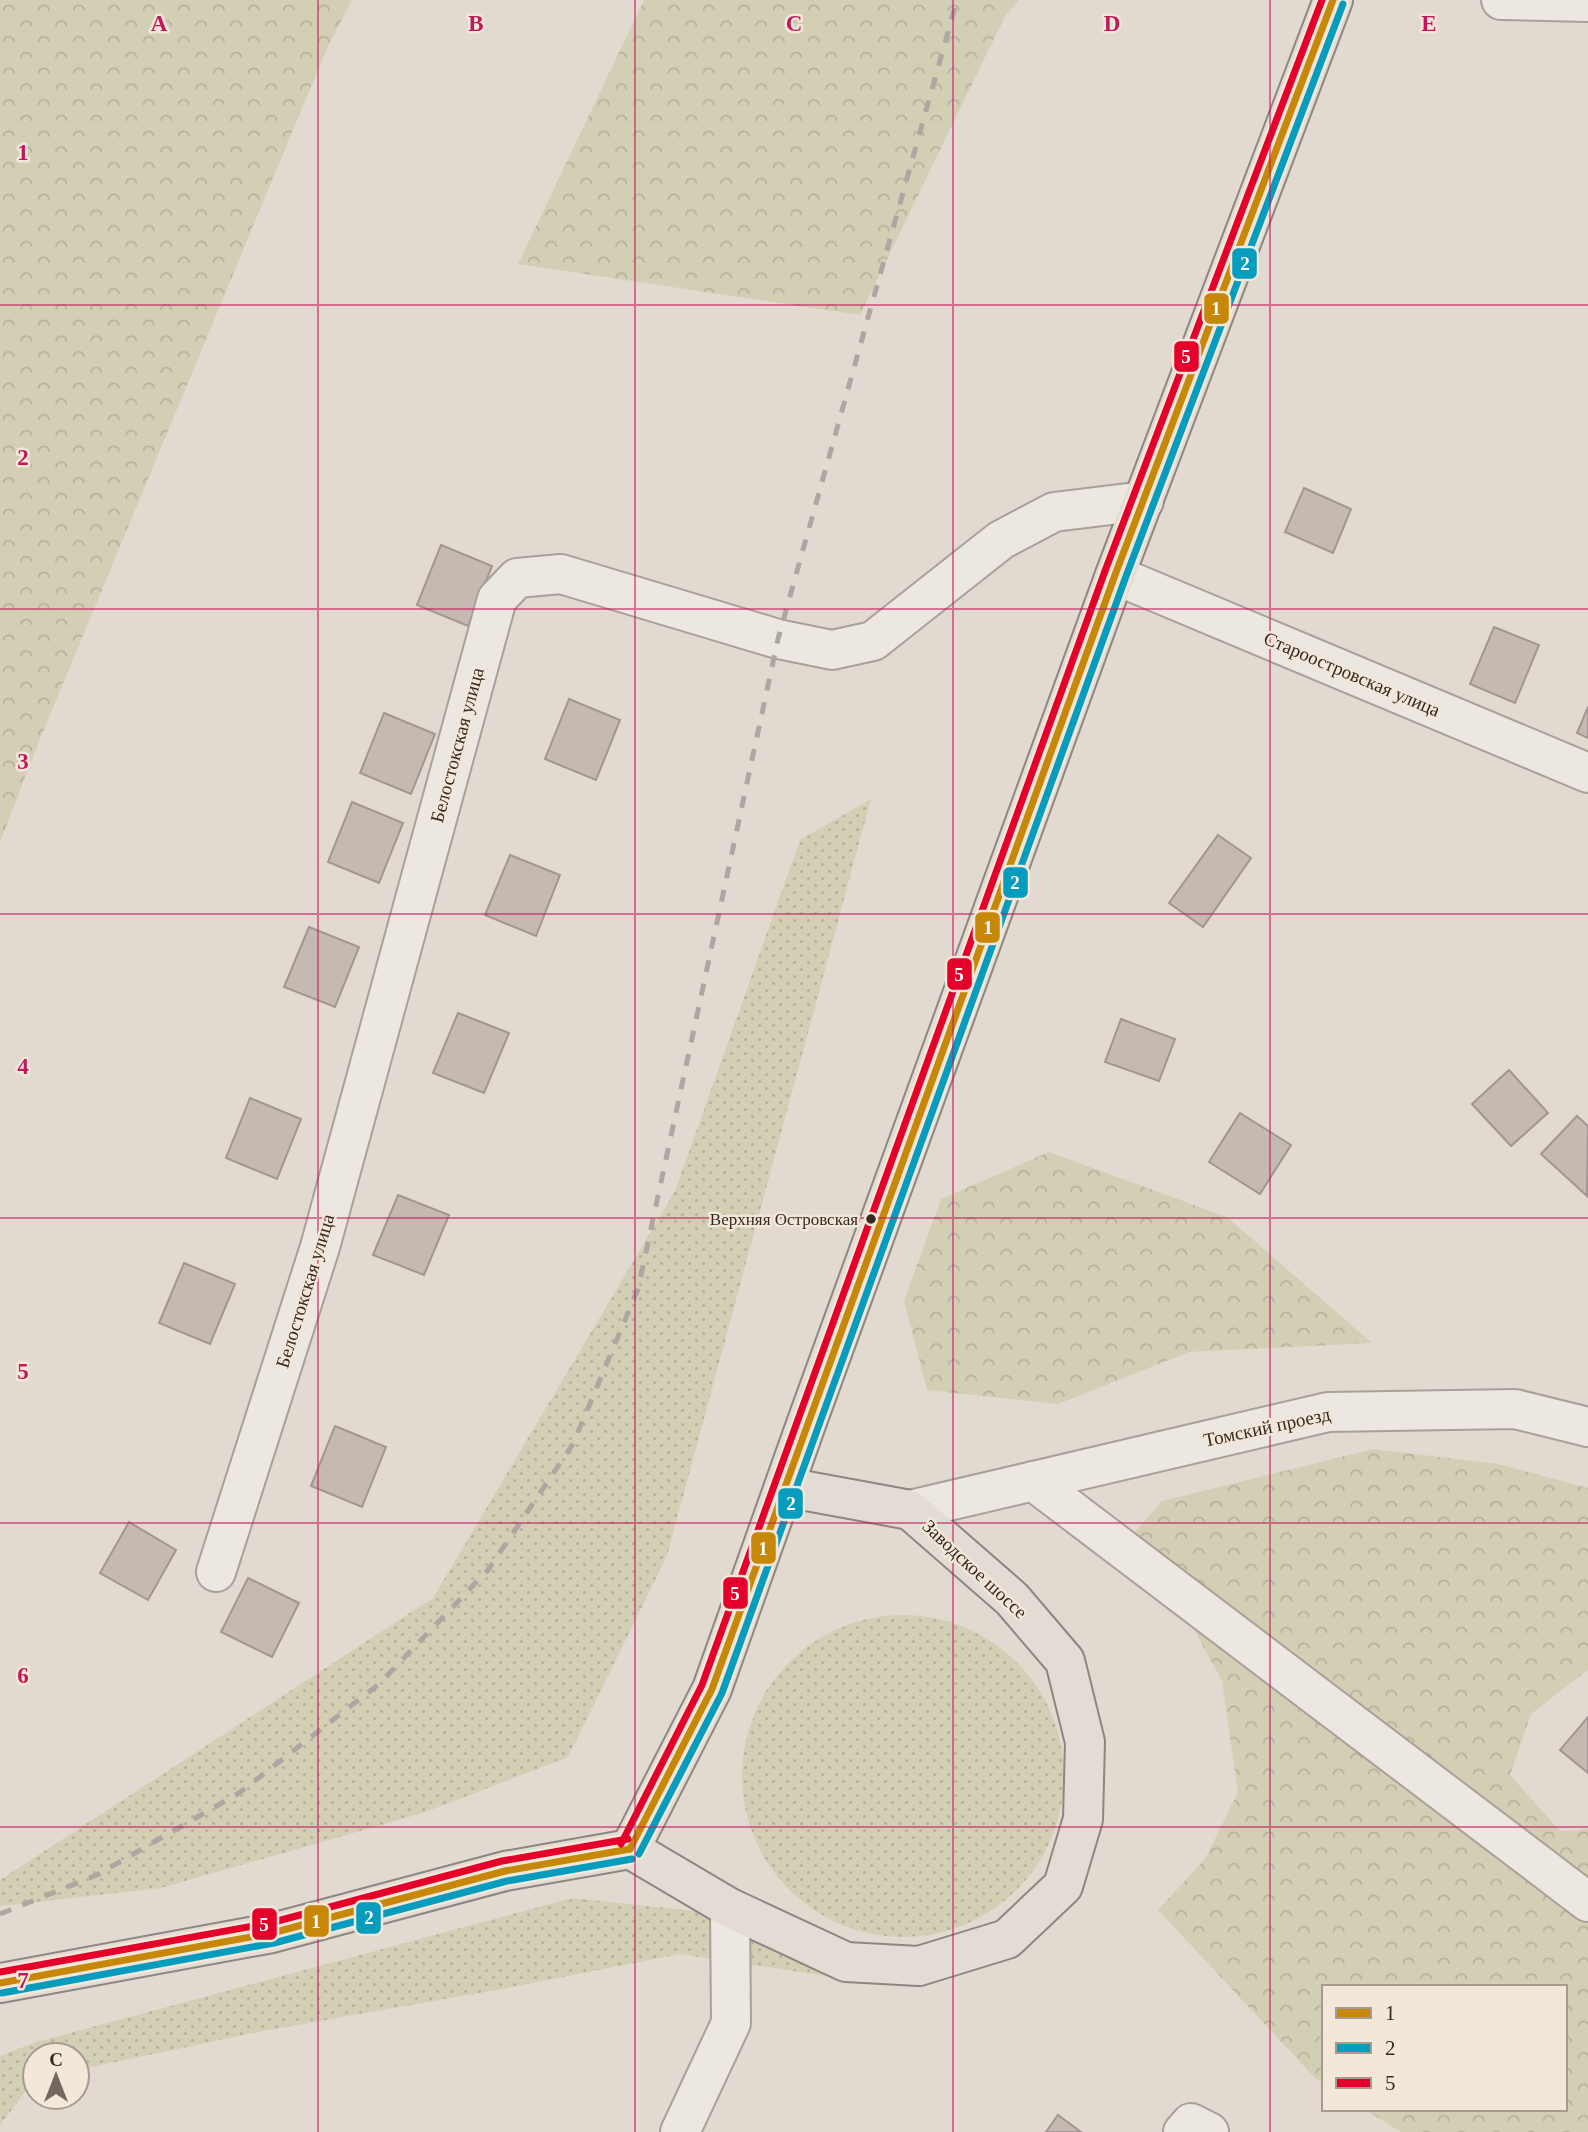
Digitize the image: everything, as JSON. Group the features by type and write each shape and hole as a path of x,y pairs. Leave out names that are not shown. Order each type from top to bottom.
{"main road":[{"path":"0,1983 272,1933 505,1871 630,1849 712,1689 1115,575 1334,0"},
{"name":"Заводское шоссе","path":"630,1849 730,1908 846,1962 919,1966 1007,1939 1063,1886 1083,1819 1085,1742 1065,1661 1012,1599 910,1510 785,1487"}],"street":[{"path":"1501,0 1588,2"},
{"name":"Белостокская улица","path":"216,1572 320,1247 497,599 517,578 561,574 778,639 832,650 873,641 1001,540 1054,512 1144,501"},
{"name":"Староостровская улица","path":"1115,575 1588,773"},
{"name":"Томский проезд","path":"910,1510 1328,1412 1515,1409 1588,1427"},
{"path":"1033,1480 1588,1902"},
{"path":"680,2132 732,2023 730,1908"}],"green space":[{"path":"0,0 352,0 328,46 40,739 0,842"},
{"path":"644,0 1019,0 1005,16 860,315 518,264"},
{"path":"871,799 667,1556 568,1757 423,1813 161,1888 0,1906 0,1880 433,1598 675,1191 800,840"},
{"path":"1049,1152 1227,1217 1372,1343 1189,1352 1058,1404 927,1390 904,1301 941,1199"},
{"path":"1373,1449 1498,1464 1588,1488 1588,1670 1531,1714 1510,1775 1560,1831 1588,1829 1588,2132 1401,2132 1367,2111 1567,2111 1567,1985 1322,1985 1322,2083 1158,1910 1205,1859 1238,1792 1222,1681 1185,1613 1111,1560 1162,1501"},
{"path":"903,1615 950,1622 979,1634 1017,1662 1045,1700 1057,1729 1064,1776 1057,1823 1045,1852 1017,1890 979,1918 950,1930 903,1937 856,1930 827,1918 789,1890 761,1852 749,1823 742,1776 749,1729 761,1700 789,1662 827,1634 856,1622"},
{"path":"572,1898 751,1917 866,1982 680,1954 263,2031 91,2067 91,2041 40,2041"},
{"path":"21,2048 21,2097 0,2125 0,2056"}],"building":[{"path":"1304,488 1351,509 1333,553 1285,532"},
{"path":"441,545 492,566 468,626 417,605"},
{"path":"1494,627 1539,645 1515,703 1470,684"},
{"path":"569,699 620,720 596,780 545,759"},
{"path":"1588,707 1588,738 1577,733"},
{"path":"384,713 435,734 411,794 360,773"},
{"path":"352,802 403,823 379,883 328,862"},
{"path":"1218,835 1251,858 1203,927 1169,903"},
{"path":"510,855 560,875 536,936 485,915"},
{"path":"309,927 359,947 335,1007 284,987"},
{"path":"458,1013 509,1033 484,1093 433,1073"},
{"path":"1121,1019 1175,1039 1159,1081 1105,1062"},
{"path":"1509,1070 1548,1113 1511,1146 1472,1104"},
{"path":"250,1098 301,1119 277,1179 226,1158"},
{"path":"1240,1113 1291,1145 1260,1194 1209,1162"},
{"path":"1577,1116 1588,1126 1587,1196 1541,1154"},
{"path":"398,1195 449,1215 424,1275 373,1255"},
{"path":"184,1263 235,1284 210,1344 159,1323"},
{"path":"335,1426 386,1447 362,1507 311,1486"},
{"path":"129,1522 176,1550 148,1600 100,1573"},
{"path":"248,1578 299,1603 272,1657 221,1632"},
{"path":"1588,1717 1588,1773 1560,1750"},
{"path":"1058,2115 1081,2132 1046,2132"}],"railway":[{"path":"0,1914 97,1875 239,1793 379,1684 488,1570 573,1444 638,1289 778,639 957,0"}],"transit line":[{"name":"5","path":"621,1844 702,1685 1105,571 1322,0"},
{"name":"1","path":"630,1849 712,1689 1115,575 1333,0"},
{"name":"2","path":"639,1854 722,1693 1125,579 1343,4"},
{"name":"5","path":"0,1972 270,1923 502,1861 628,1839"},
{"name":"1","path":"0,1983 272,1933 505,1871 630,1849"},
{"name":"2","path":"2,1993 274,1943 507,1881 632,1859"}],"place":[{"name":"Верхняя Островская","path":"871,1219"}]}
